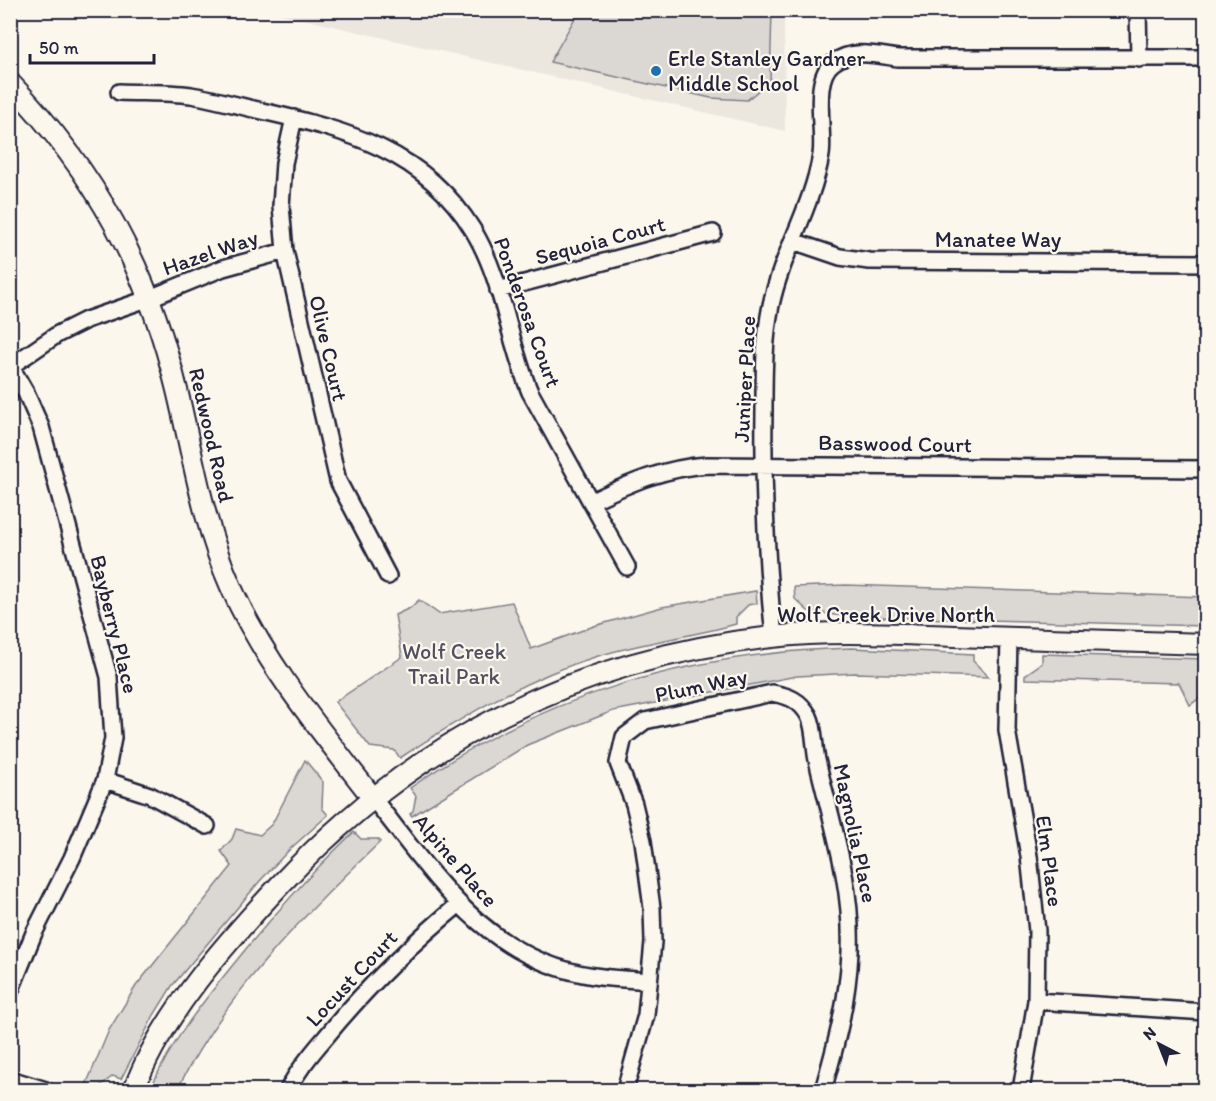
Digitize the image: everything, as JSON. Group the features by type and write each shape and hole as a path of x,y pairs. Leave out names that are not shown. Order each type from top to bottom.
{"street":[{"path":"1137,10 1139,59 1206,58"},
{"name":"Juniper Place","path":"774,637 766,560 763,465 764,380 771,306 817,177 822,151 820,84 831,63 856,53 898,58 1139,59"},
{"name":"Redwood Road","path":"10,83 58,136 91,182 133,259 150,298 177,390 208,524 231,587 256,635 310,718 372,797"},
{"name":"Ponderosa Court","path":"119,92 191,95 294,118 367,140 402,158 429,178 453,201 473,230 489,262 518,364 530,392 627,567"},
{"name":"Olive Court","path":"294,118 284,163 281,206 285,251 338,481 388,576"},
{"name":"Sequoia Court","path":"498,290 713,233"},
{"name":"Manatee Way","path":"793,242 840,256 869,261 1206,263"},
{"name":"Hazel Way","path":"11,366 58,334 86,320 150,298 223,268 285,251"},
{"name":"Bayberry Place","path":"10,992 34,933 72,858 105,780 113,738 109,677 40,426 11,366"},
{"name":"Basswood Court","path":"592,501 640,478 662,471 707,465 1206,469"},
{"name":"Wolf Creek Drive North","path":"134,1090 153,1048 184,1001 220,954 316,847 372,797 448,744 547,694 605,672 663,655 774,637 827,633 1206,644"},
{"name":"Elm Place","path":"1009,638 1007,730 1034,894 1036,1001 1021,1090"},
{"name":"Plum Way","path":"649,981 653,942 652,908 643,841 634,804 618,763 624,737 645,721 772,693 793,697"},
{"name":"Magnolia Place","path":"793,697 809,717 817,760 837,836 850,912 850,953 843,1016 823,1090"},
{"path":"105,780 150,795 207,826"},
{"name":"Alpine Place","path":"372,797 458,905 497,937 522,953 549,964 594,976 649,981"},
{"name":"Locust Court","path":"288,1090 307,1060 363,993 391,964 458,905"},
{"path":"625,1090 646,1015 649,981"},
{"path":"1036,1001 1206,1012"},
{"path":"10,1079 46,1090"}],"shaded area":[{"name":"Erle Stanley Gardner Middle School","path":"268,11 784,11 785,131"}],"green space":[{"path":"579,11 772,11 770,81 747,100 711,98 550,62"},
{"path":"846,585 1205,597 1205,626 842,616 808,611 795,599 794,587"},
{"name":"Wolf Creek Trail Park","path":"756,591 757,603 748,605 736,617 736,624 615,651 545,675 495,700 400,758 394,750 370,747 335,702 402,657 395,615 410,608 419,600 439,614 512,602 531,649 594,626 662,607"},
{"path":"852,648 973,654 973,661 989,677 855,673 797,676 613,711 527,745 412,816 410,814 413,811 416,796 410,788 460,755 512,727 565,704 620,685 734,658 793,651"},
{"path":"1042,654 1205,659 1205,694 1190,705 1179,683 1025,679 1025,675 1042,663"},
{"path":"305,760 323,782 322,808 328,815 289,850 259,882 172,986 154,1015 121,1079 113,1076 96,1089 86,1085 109,1030 136,986 232,866 221,851 232,839 236,829 260,835 272,824"},
{"path":"354,832 361,839 378,839 380,842 323,898 242,989 196,1055 177,1090 150,1090 169,1052 218,983 298,889"}],"place":[{"name":"Erle Stanley Gardner Middle School","path":"656,71"}]}
